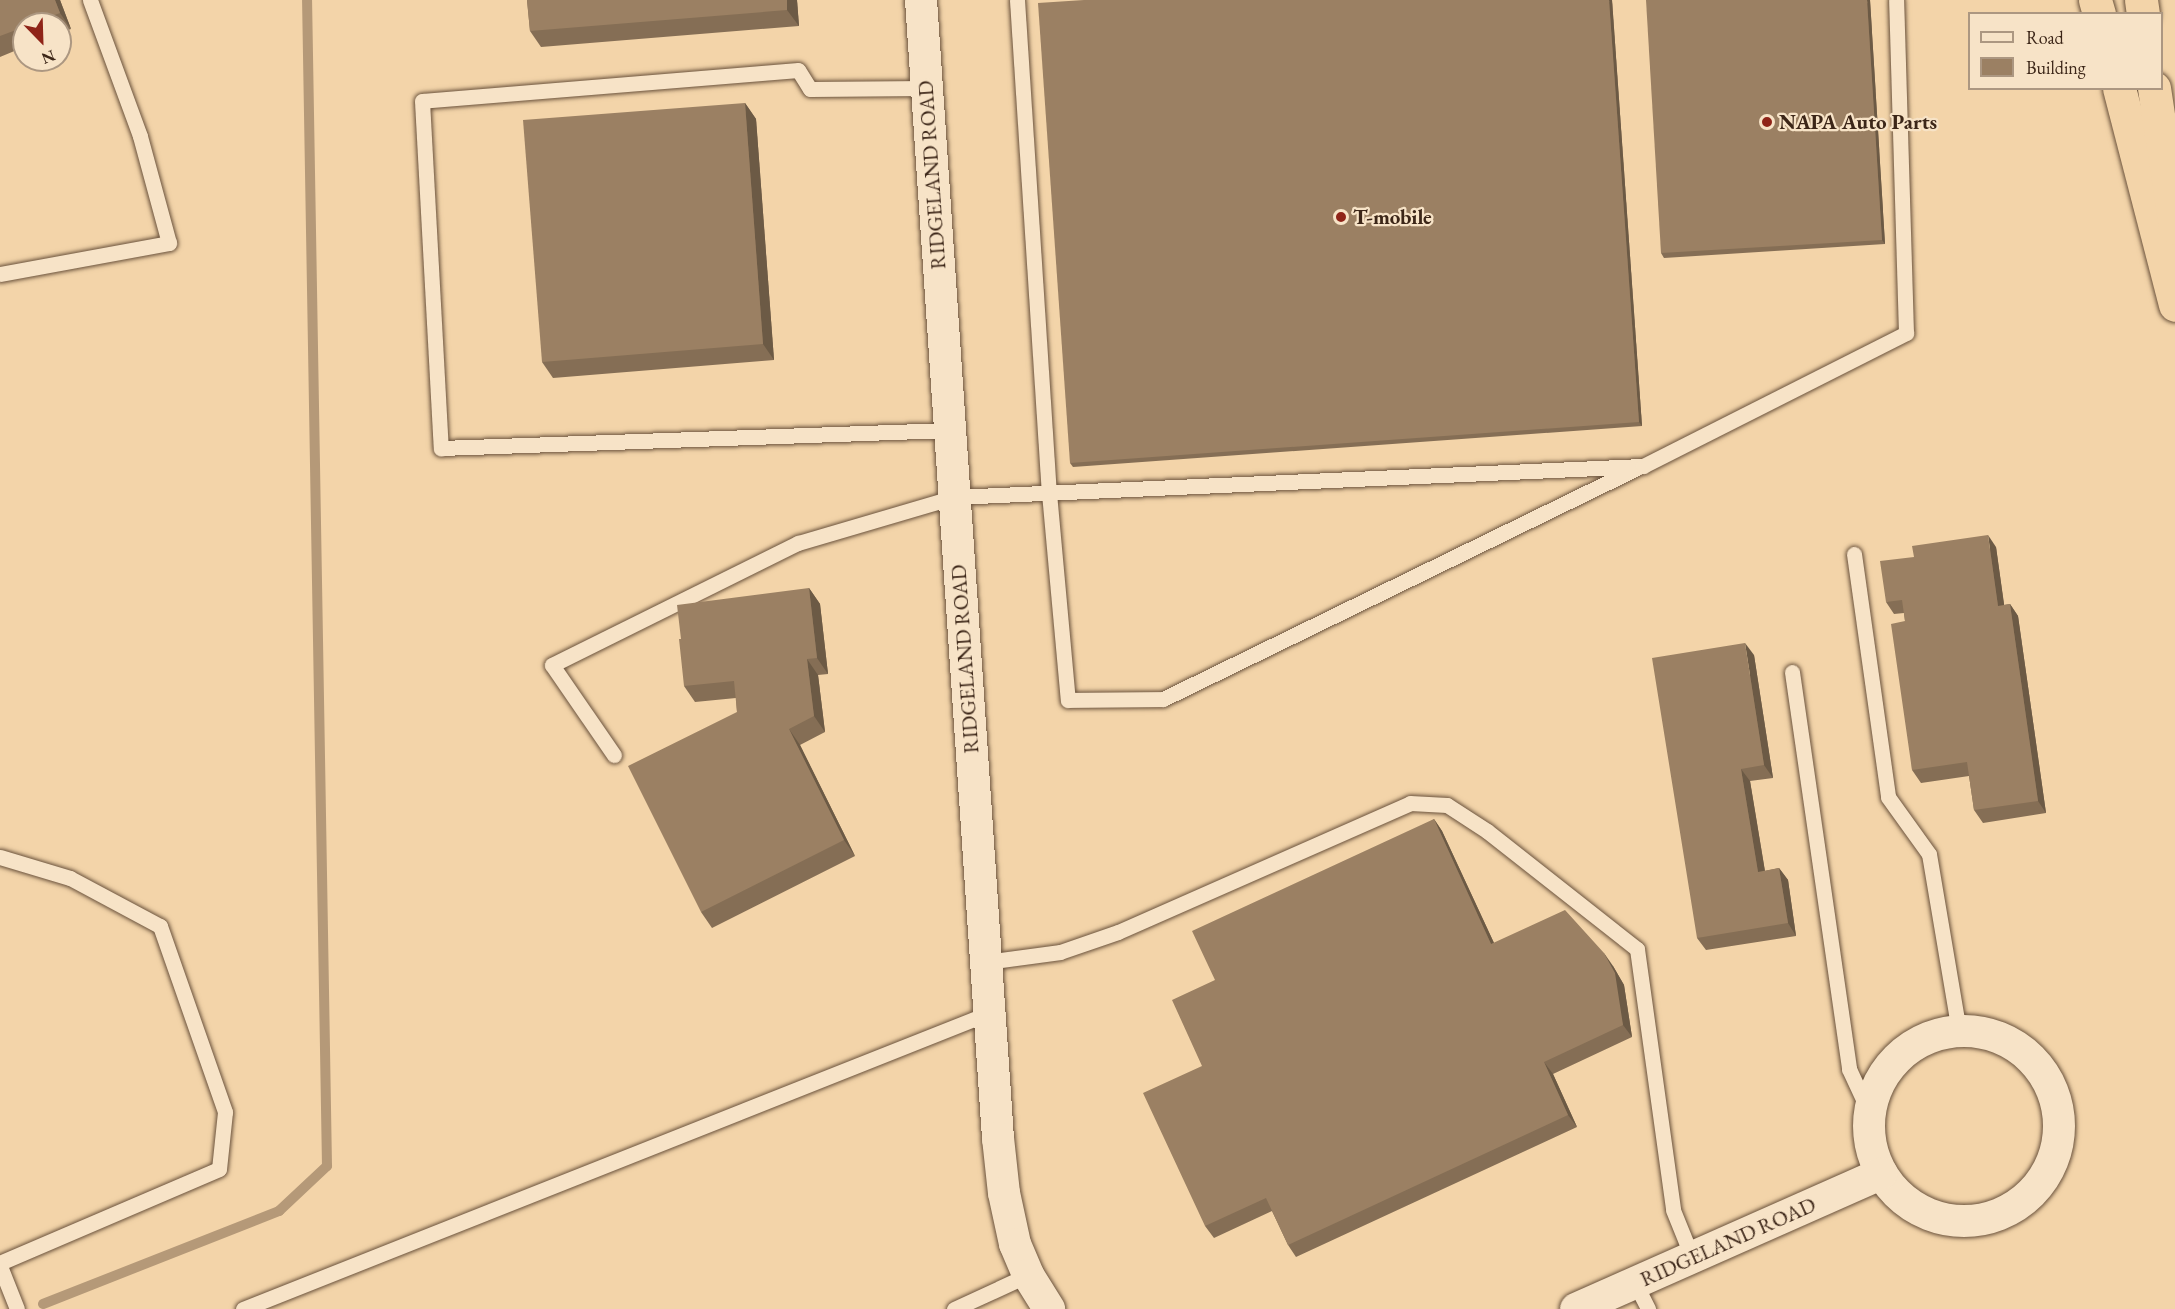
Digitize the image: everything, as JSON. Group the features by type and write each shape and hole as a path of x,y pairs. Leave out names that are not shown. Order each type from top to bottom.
{"highway":[{"path":"2120,90 2175,305"},
{"path":"2154,90 2175,227"}],"street":[{"name":"RIDGELAND ROAD","path":"921,0 989,1013 1004,1193 1015,1244 1028,1275 1049,1309"},
{"path":"1959,1031 1991,1035 2020,1049 2042,1072 2056,1102 2059,1132 2052,1161 2037,1187 2013,1207 1985,1219 1955,1221 1926,1214 1900,1197 1881,1174 1870,1144 1869,1112 1880,1081 1900,1056 1927,1038 1959,1031"},
{"name":"RIDGELAND ROAD","path":"1576,1309 1641,1296 1692,1257 1881,1174"}],"lane":[{"path":"0,274 169,243 140,136 90,0"},
{"path":"1017,0 1049,493 1068,700 1163,699 1643,466 1906,333 1896,0"},
{"path":"926,88 810,89 798,70 422,101 441,448 950,430"},
{"path":"614,755 552,665 798,543 954,497 1643,466"},
{"path":"1854,554 1888,796 1929,854 1959,1031"},
{"path":"1792,672 1850,1069 1869,1112"},
{"path":"986,962 1070,949 1118,932 1410,803 1447,805 1487,831 1637,949 1673,1210 1692,1257"},
{"path":"0,857 70,878 160,926 225,1112 219,1169 0,1264 18,1309"},
{"path":"243,1309 989,1013"},
{"path":"954,1309 1028,1275"}],"building":[{"path":"0,0 55,0 60,12 12,12 12,32 0,36"},
{"path":"527,0 787,0 787,10 530,31"},
{"name":"T-mobile","path":"1084,0 1609,0 1639,422 1070,463 1038,3"},
{"name":"NAPA Auto Parts","path":"1646,0 1867,0 1882,240 1661,253"},
{"path":"745,103 763,344 542,362 523,120"},
{"path":"1988,535 1998,606 2010,604 2038,801 1974,810 1967,762 1912,770 1891,624 1905,621 1902,600 1886,602 1880,561 1914,557 1912,546"},
{"path":"809,588 817,658 807,659 814,716 789,729 844,840 701,912 628,766 737,712 734,681 684,686 677,605"},
{"path":"1745,643 1764,765 1741,769 1758,872 1779,868 1788,923 1697,938 1652,658"},
{"path":"1434,819 1491,944 1565,910 1604,953 1615,973 1623,1025 1544,1062 1568,1115 1288,1245 1266,1198 1205,1226 1143,1093 1202,1066 1172,1000 1215,980 1192,931"}],"waterway":[{"path":"43,1304 279,1211 327,1166 307,0"}],"place":[{"name":"NAPA Auto Parts","path":"1767,122"},
{"name":"T-mobile","path":"1341,217"}]}
